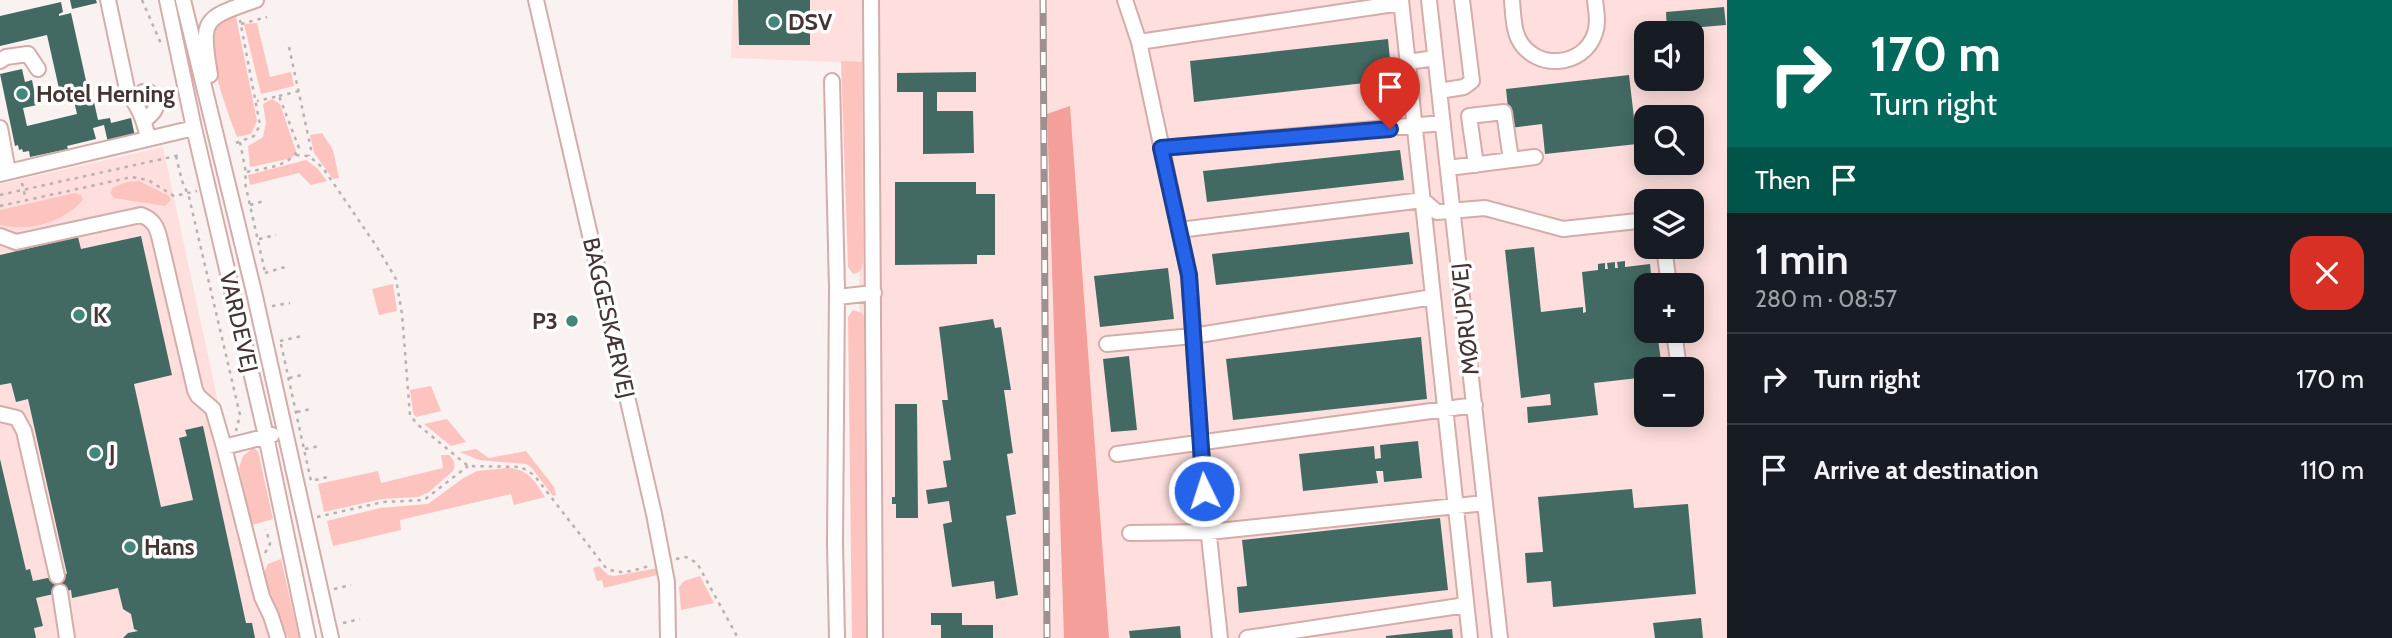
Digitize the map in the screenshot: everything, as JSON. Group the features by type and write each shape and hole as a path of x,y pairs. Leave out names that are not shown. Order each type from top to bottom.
{"street":[{"path":"108,0 128,94 145,120 148,139"},
{"path":"176,3 200,0"},
{"path":"172,23 256,0"},
{"name":"BAGGESKÆRVEJ","path":"536,0 664,561 668,638"},
{"path":"871,0 875,638"},
{"path":"1125,0 1139,41 1189,275 1200,443 1220,638"},
{"name":"MØRUPVEJ","path":"1429,0 1500,638"},
{"path":"1439,91 1464,87 1472,81 1462,0"},
{"path":"1512,0 1516,31 1524,47 1538,58 1556,62 1580,54 1592,40 1597,24 1595,0"},
{"path":"1139,41 1401,1 1470,638"},
{"name":"VARDEVEJ","path":"176,3 188,19 254,292 331,638"},
{"name":"VARDEVEJ","path":"176,3 172,23 266,436 307,638"},
{"name":"VARDEVEJ","path":"215,132 214,98 204,38 207,24 230,9"},
{"path":"0,61 6,57 27,54 38,69"},
{"path":"1408,62 1436,58"},
{"path":"832,81 837,297 835,544 838,638"},
{"path":"135,102 143,92 149,92 157,99 154,113 145,120"},
{"path":"1476,165 1469,116 1504,112 1511,160"},
{"path":"1161,148 1443,123"},
{"path":"0,128 9,172 194,128"},
{"path":"1448,168 1535,157"},
{"path":"1179,230 1423,200 1437,212 1485,208 1563,229 1634,221"},
{"path":"0,236 16,242 141,215 150,219 157,228 195,390 213,409 231,445 262,597 278,638"},
{"path":"837,297 874,293"},
{"path":"1107,344 1193,336 1433,298"},
{"path":"1117,454 1475,405"},
{"path":"0,414 17,418 24,431 57,576"},
{"path":"231,445 284,432"},
{"path":"1130,533 1209,531 1485,503"},
{"path":"60,592 67,638"},
{"path":"1247,638 1466,605"}],"path":[{"path":"230,9 241,24 261,118 259,131 254,136 238,142 267,284"},
{"path":"241,24 267,17"},
{"path":"289,47 312,149 309,156"},
{"path":"257,101 299,91"},
{"path":"246,173 285,163 296,155 299,148 279,96"},
{"path":"305,119 310,117"},
{"path":"296,155 309,156 323,168 396,279 402,314 410,415 417,424 468,466 521,467 534,475 606,568 615,573 686,557 697,563 738,638"},
{"path":"0,195 178,156 240,415 231,445"},
{"path":"9,172 24,190 26,200"},
{"path":"0,206 132,177 148,180 174,195 188,193"},
{"path":"250,205 264,201"},
{"path":"258,239 276,235"},
{"path":"265,273 285,267"},
{"path":"272,306 290,303"},
{"path":"302,336 280,341 312,481 328,477"},
{"path":"289,378 302,375"},
{"path":"297,412 311,410"},
{"path":"305,449 319,446"},
{"path":"314,518 383,502 424,500 468,466"},
{"path":"266,529 270,544"},
{"path":"333,589 351,585"},
{"path":"342,623 360,619"}],"shaded area":[{"path":"733,0 1727,0 1727,638 860,638 859,63 731,58"},
{"path":"235,12 257,121 251,134 237,137 218,83 211,40 212,28"},
{"path":"257,23 270,77 291,72 294,86 261,94 244,24"},
{"path":"841,61 862,62 863,263 860,271 853,274 848,267"},
{"path":"272,99 280,104 296,151 292,158 250,167 248,146 263,137 266,122 263,104"},
{"path":"1070,106 1109,638 1064,638 1047,114"},
{"path":"322,133 333,150 339,178 333,179 314,153 310,135"},
{"path":"163,147 269,638 0,638 0,184"},
{"path":"306,160 317,168 327,181 311,185 299,173 250,185 248,175"},
{"path":"139,181 169,196 171,200 165,206 114,198 111,194 112,188"},
{"path":"75,193 81,195 83,200 55,220 23,227 0,225 0,210"},
{"path":"393,284 397,311 379,315 372,289"},
{"path":"853,310 862,313 864,317 866,638 852,638 848,317"},
{"path":"431,386 441,411 416,417 410,390"},
{"path":"447,419 466,442 451,446 424,424"},
{"path":"253,448 258,451 273,519 252,525 239,468 243,456"},
{"path":"476,449 489,458 526,451 554,487 556,495 553,496 526,464 479,460 460,452"},
{"path":"441,455 449,455 454,462 454,469 429,492 418,497 382,499 324,512 318,484 378,471 381,483 443,468"},
{"path":"508,468 526,474 545,497 514,505 511,494 400,520 401,530 333,546 327,521 380,508 428,504 477,471"},
{"path":"281,559 299,638 288,638 263,575 268,564"},
{"path":"599,566 608,575 614,576 658,568 659,572 657,575 604,588 602,580 597,581 593,568"},
{"path":"700,576 714,603 681,610 679,587 684,581"}],"building":[{"path":"70,0 96,0 97,3 72,9"},
{"name":"DSV","path":"738,0 810,0 810,45 739,45"},
{"path":"61,2 63,12 59,16 71,13 87,85 90,84 98,120 110,118 111,123 131,118 136,141 109,147 104,125 93,128 96,139 67,146 68,149 30,157 29,151 23,152 18,145 15,146 0,74 22,69 25,82 32,80 37,105 23,108 27,126 77,114 72,93 77,92 76,89 60,93 47,35 0,46 0,16"},
{"path":"1724,7 1726,25 1704,27 1704,21 1666,21 1666,12"},
{"path":"1388,39 1392,80 1194,102 1190,61"},
{"path":"976,72 976,92 937,92 937,111 973,111 974,153 923,154 923,92 897,92 897,73"},
{"path":"1629,75 1634,144 1545,154 1542,124 1510,128 1506,89"},
{"path":"1400,150 1404,180 1207,202 1203,171"},
{"path":"895,182 976,182 976,194 995,194 995,255 977,255 977,264 895,265"},
{"path":"1409,232 1413,264 1216,285 1212,254"},
{"path":"141,236 172,375 134,384 161,507 193,500 179,438 187,436 185,430 203,426 246,623 252,623 255,638 123,638 128,633 138,631 134,629 131,614 123,609 118,588 72,598 71,590 36,598 43,626 34,628 36,638 0,638 0,459 26,570 30,569 33,581 67,574 28,399 16,402 11,383 0,385 0,255 78,237 81,249"},
{"path":"1534,247 1541,312 1583,307 1583,313 1586,312 1582,272 1598,270 1598,264 1605,263 1605,269 1608,269 1607,263 1615,262 1615,268 1618,268 1617,262 1625,261 1625,267 1650,264 1651,273 1634,273 1634,343 1659,343 1660,357 1634,357 1634,378 1594,383 1598,415 1528,423 1527,407 1551,405 1550,394 1521,398 1505,250"},
{"path":"1168,268 1174,319 1100,327 1094,276"},
{"path":"993,319 995,328 1001,327 1011,390 1004,390 1013,453 1007,454 1016,514 1006,516 1018,595 996,599 994,581 952,587 943,524 952,522 949,501 928,504 926,490 947,487 943,461 951,460 942,400 948,400 939,327"},
{"path":"1421,337 1427,399 1233,420 1226,359"},
{"path":"1129,356 1137,430 1111,432 1103,359"},
{"path":"895,404 917,404 918,518 896,518 896,504 892,504 892,497 895,497"},
{"path":"1418,441 1422,478 1384,482 1383,471 1376,471 1378,483 1303,491 1299,454 1374,446 1375,459 1381,458 1380,445"},
{"path":"1632,489 1634,508 1688,504 1696,594 1553,607 1551,581 1527,583 1525,553 1543,552 1538,497"},
{"path":"1440,518 1448,590 1239,613 1237,587 1247,586 1242,540"},
{"path":"931,613 962,613 962,625 993,625 993,638 941,638 941,625 931,625"},
{"path":"1701,618 1703,638 1655,638 1653,623"},
{"path":"1180,626 1181,638 1130,638 1129,631"},
{"path":"1452,629 1453,638 1386,638 1386,636"}],"railway":[{"path":"1043,0 1047,638"}],"place":[{"name":"DSV","path":"774,22"},
{"name":"Hotel Herning","path":"22,94"},
{"name":"K","path":"79,315"},
{"name":"P3","path":"572,321"},
{"name":"J","path":"95,453"},
{"name":"Hans","path":"130,547"}],"route":[{"path":"1204,491 1189,275 1161,148 1390,129"}]}
